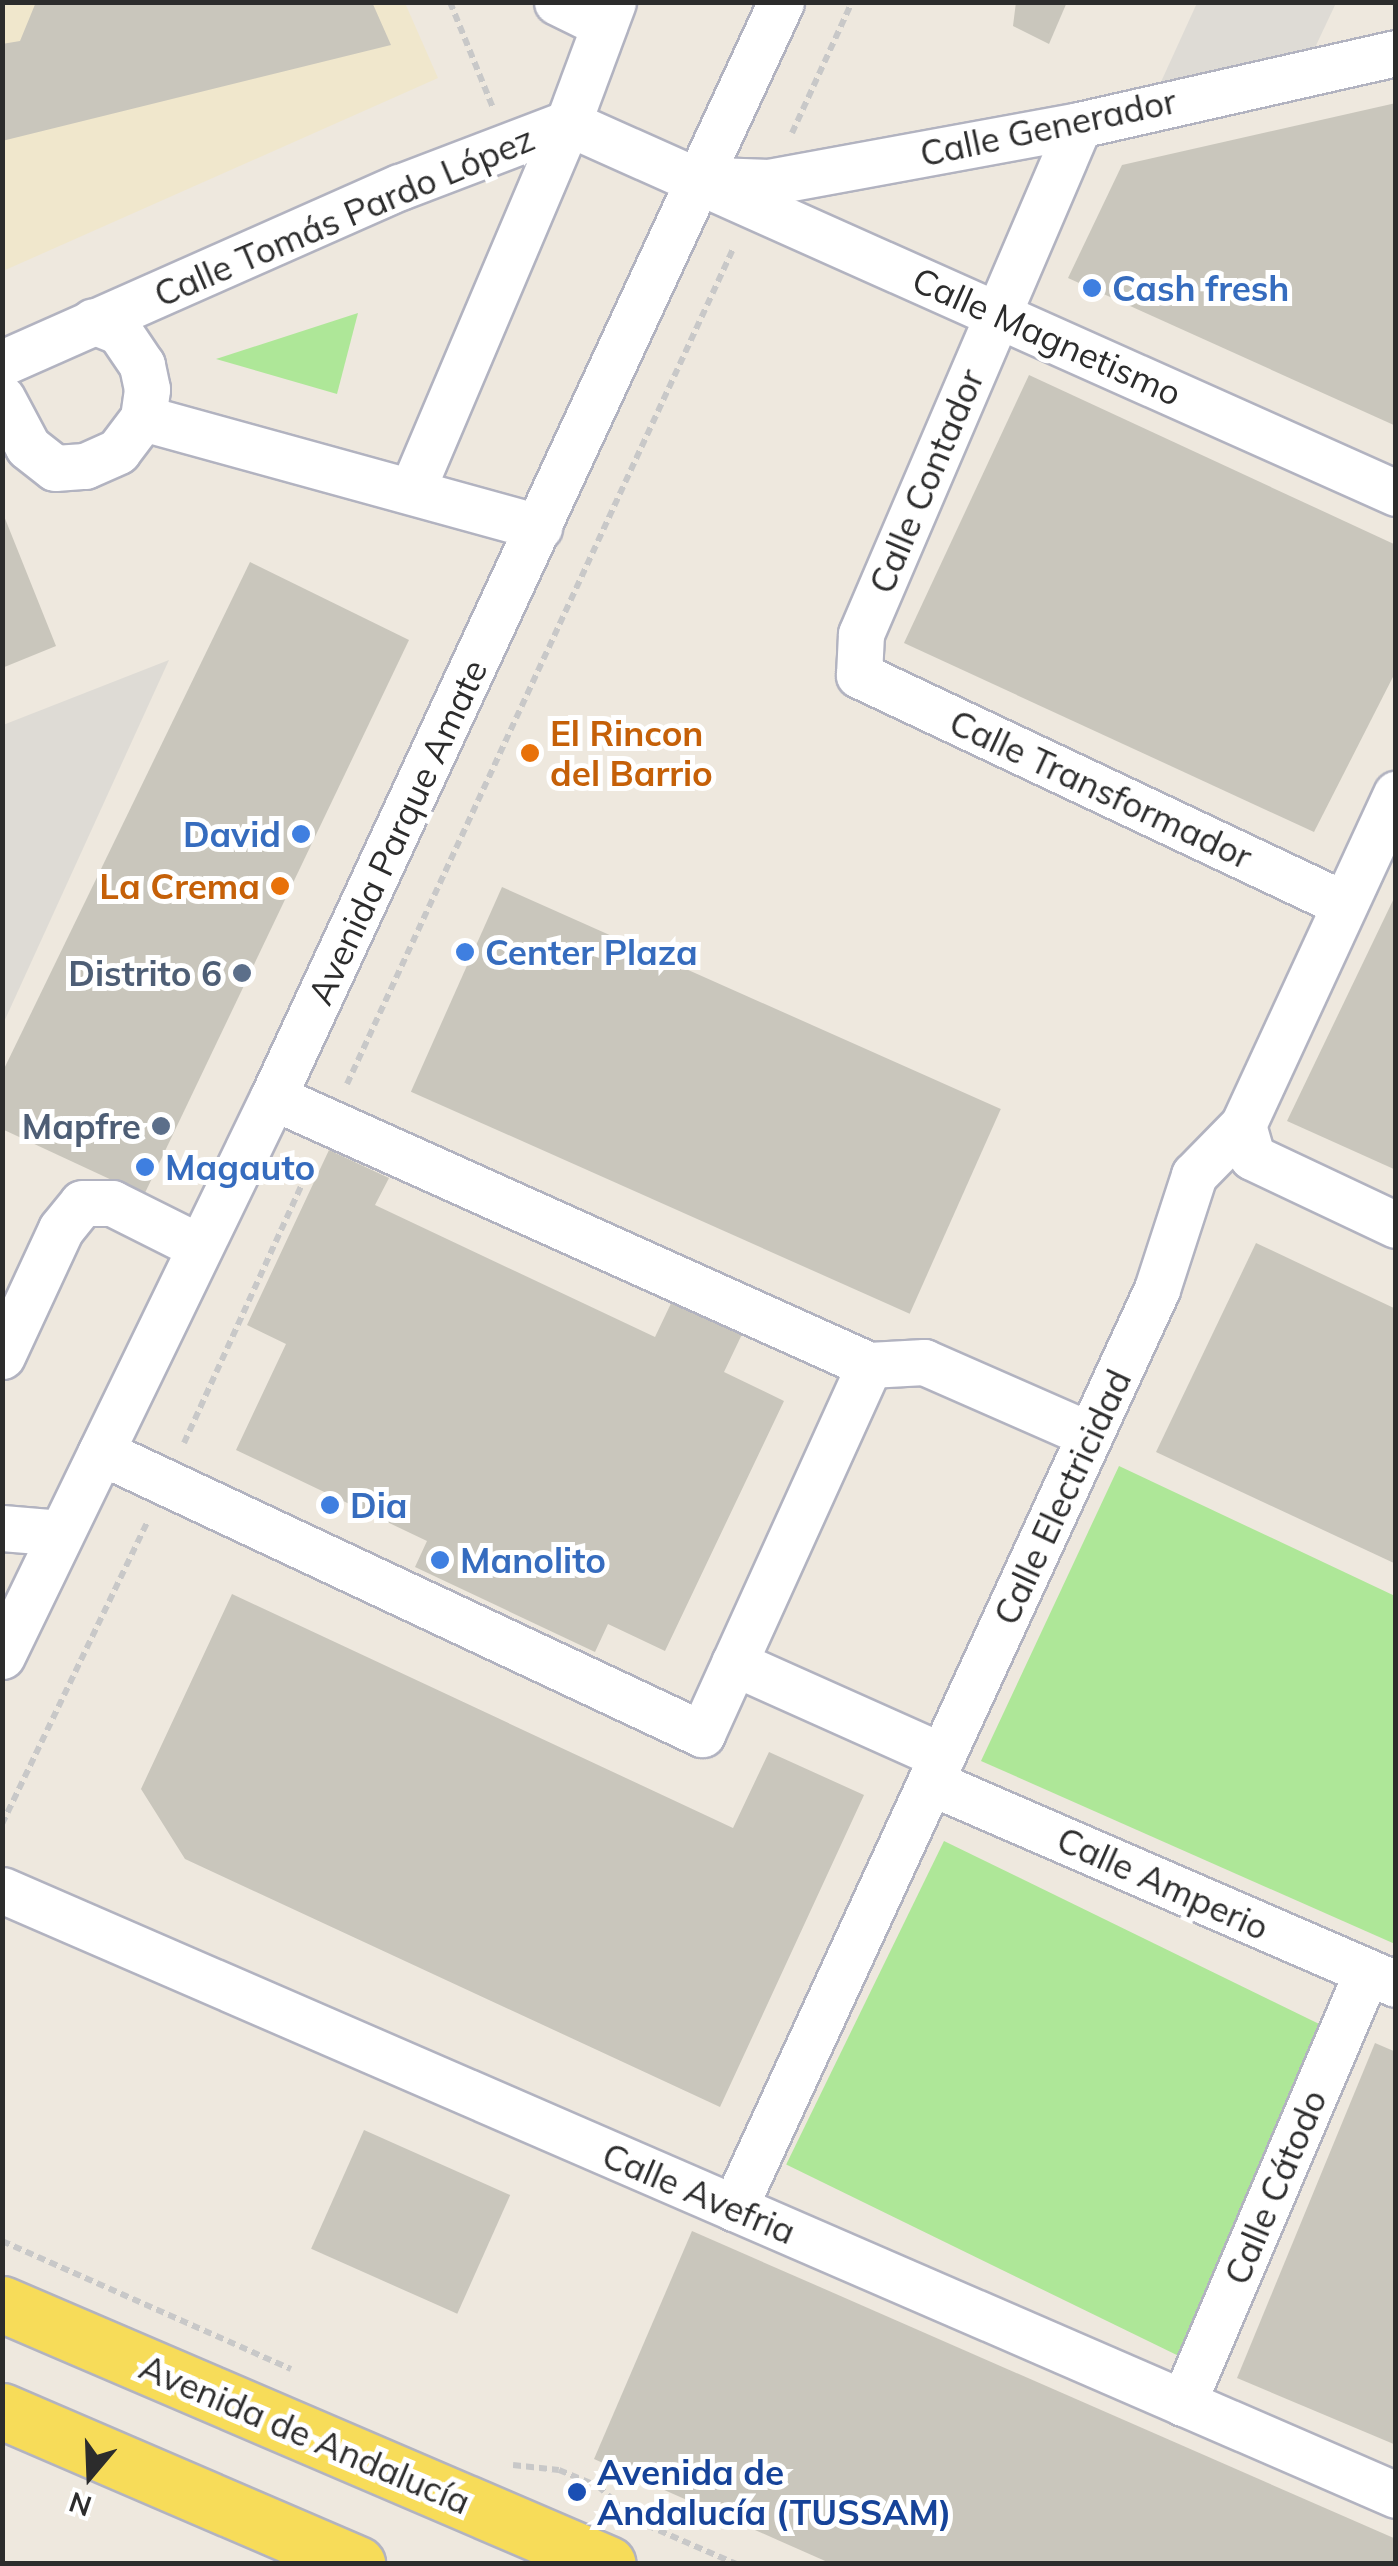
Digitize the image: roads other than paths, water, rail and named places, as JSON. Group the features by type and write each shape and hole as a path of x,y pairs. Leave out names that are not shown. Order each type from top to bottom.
{"main road":[{"name":"Avenida de Andalucía","path":"2,2304 608,2564"},
{"path":"2,2411 358,2564"}],"street":[{"path":"557,2 608,14"},
{"name":"Avenida Parque Amate","path":"2,1656 273,1097 782,2"},
{"name":"Calle Tomás Pardo López","path":"3,375 93,321 568,123 608,14"},
{"name":"Calle Generador","path":"762,193 1396,53"},
{"path":"412,490 568,123"},
{"name":"Calle Magnetismo","path":"568,123 698,179 762,193 997,314 1396,493"},
{"name":"Calle Contador","path":"859,675 861,634 1079,125"},
{"path":"3,375 28,447 55,468 85,466 118,451 144,418 142,365 120,332 93,321"},
{"path":"144,418 539,527"},
{"name":"Calle Transformador","path":"859,675 1344,904"},
{"name":"Calle Electricidad","path":"734,2208 1158,1289 1194,1175 1243,1125 1396,794"},
{"path":"273,1097 868,1365 924,1362 1090,1435"},
{"path":"1243,1125 1252,1157 1396,1224"},
{"path":"2,1356 62,1230 82,1203 112,1204 200,1247"},
{"path":"101,1452 702,1734 868,1365"},
{"path":"2,1528 61,1533"},
{"name":"Calle Amperio","path":"734,1663 936,1769 1381,1978"},
{"name":"Calle Avefria","path":"2,1890 1396,2495"},
{"name":"Calle Cátodo","path":"1183,2403 1381,1978"}],"place":[{"name":"Cash fresh","path":"1092,288"},
{"name":"El Rincon del Barrio","path":"530,753"},
{"name":"David","path":"301,834"},
{"name":"La Crema","path":"280,886"},
{"name":"Center Plaza","path":"465,952"},
{"name":"Distrito 6","path":"242,973"},
{"name":"Mapfre","path":"161,1126"},
{"name":"Magauto","path":"145,1167"},
{"name":"Dia","path":"330,1505"},
{"name":"Manolito","path":"440,1560"},
{"name":"Avenida de Andalucía (TUSSAM)","path":"577,2492"}]}
